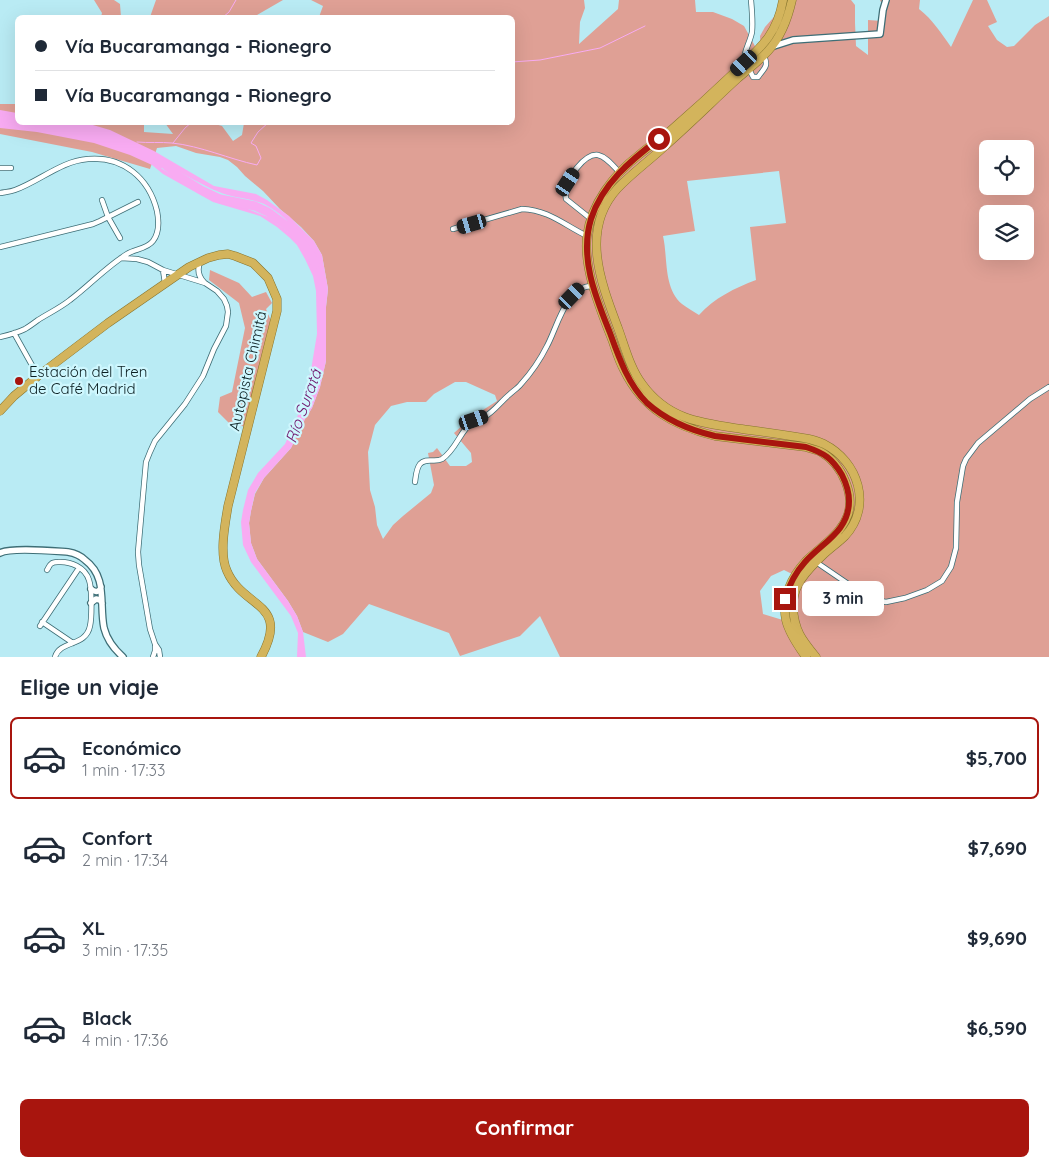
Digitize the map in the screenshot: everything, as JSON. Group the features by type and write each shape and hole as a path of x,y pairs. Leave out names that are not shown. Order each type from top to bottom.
{"highway":[{"path":"783,0 778,17 769,36 746,66 708,106 664,147 631,174 616,190 606,205 597,230 597,258 611,311 634,369 641,383 653,397 669,410 685,418 703,423 809,439 824,444 836,452 854,473 858,483 860,498 855,522 846,536 816,562 798,585 793,600 794,621 800,636 816,657"},
{"path":"792,0 781,32 764,56 746,66 638,155 620,173 602,195 591,219 587,236 592,286 624,370 634,388 647,402 664,417 700,432 715,436 794,445 821,452 838,468 844,478 849,498 846,519 838,531 803,565 788,588 785,599 786,621 793,637 806,657"},
{"name":"Autopista Chimitá","path":"0,411 14,396 38,376 108,323 201,260 219,254 228,254 253,263 268,278 277,299 277,311 228,506 224,528 224,543 225,567 228,574 238,588 264,610 271,624 271,634 261,657"}],"street":[{"path":"751,0 752,31 744,56 746,66 753,77 758,77 766,66 764,56"},
{"path":"771,48 793,40 880,34 886,0"},
{"path":"781,32 786,38 793,40"},
{"path":"591,219 566,199 565,191 568,182 579,165 591,156 598,155 603,157 620,173"},
{"path":"0,193 13,191 28,185 74,161 94,159 113,161 138,175 144,183 155,203 158,222 158,232 153,242 149,245 121,258 102,272 71,300 26,328 0,337"},
{"path":"0,168 12,168"},
{"path":"102,200 108,217 120,238"},
{"path":"0,248 93,224 138,202"},
{"path":"453,229 522,209 531,209 560,220 587,236"},
{"path":"121,258 148,262 163,270 204,283 217,291 224,299 228,312 226,326 196,387 185,404 155,441 146,462 138,552 147,615 160,657"},
{"path":"201,260 198,272 204,283"},
{"path":"163,270 165,284"},
{"path":"416,482 417,471 422,462 425,460 437,461 442,459 474,420 484,417 520,385 539,361 568,302 580,289 592,286"},
{"path":"14,333 38,376"},
{"path":"816,562 871,599 886,602 927,590 942,581 951,567 956,548 957,502 963,466 966,459 978,444 1030,399 1049,388"},
{"path":"0,553 14,550 72,552 83,558 97,574 101,587 102,617 106,633 114,648 123,657"},
{"path":"47,570 50,564 54,562 69,562 87,575 91,589 91,621 89,630 84,638 60,648 55,657"},
{"path":"73,643 41,624 79,568"},
{"path":"91,589 96,592 101,587"},
{"path":"91,603 96,599 102,603"},
{"path":"153,657 155,644"}],"shaded area":[{"path":"94,0 114,0 120,4 121,15 102,15"},
{"path":"156,0 283,0 257,15 151,15"},
{"path":"311,0 584,0 585,8 580,22 579,44 618,9 619,0 695,0 696,12 713,12 744,26 761,57 760,36 765,27 789,0 851,0 855,5 856,46 868,55 868,20 882,21 885,11 880,0 920,0 919,9 933,22 951,47 973,0 987,0 997,22 988,26 997,40 1007,47 1014,46 1035,25 1049,16 1049,657 560,657 540,616 520,636 460,656 449,633 369,604 343,634 328,642 303,632 297,616 288,601 257,559 251,543 249,523 255,494 264,478 291,448 312,408 320,387 326,361 328,289 322,255 314,241 228,160 196,153 176,146 157,148 150,169 92,152 0,134 0,104 15,104 15,125 144,125 144,132 173,134 166,125 218,125 222,126 233,141 242,135 244,125 515,125 515,15 320,15 323,6","holes":["779,171 786,223 750,227 756,280 725,294 711,303 699,315 682,304 676,297 667,272 663,236 695,231 687,181","455,382 466,382 495,395 497,401 472,417 454,433 471,453 472,462 466,466 450,466 437,448 433,452 428,453 434,485 431,493 393,525 383,539 377,525 375,507 370,490 368,452 375,425 391,406 407,402 426,402 434,394","784,570 796,576 788,588 786,621 763,614 760,591 771,576"]},
{"path":"210,270 239,283 252,297 266,292 272,303 266,309 272,323 246,427 229,423 218,412 220,397 232,392 245,328 239,303 209,280"}],"water":[{"path":"0,110 15,113 15,125 93,125 110,130 154,151 214,186 256,194 289,216 314,241 322,255 328,289 326,361 320,387 312,408 291,448 264,478 255,493 249,523 251,543 257,559 297,616 303,632 306,657 297,657 298,633 291,616 251,562 243,545 241,522 248,490 258,473 285,444 298,415 311,370 317,334 316,291 313,276 305,259 297,245 290,238 260,216 213,202 163,174 152,165 130,155 94,143 37,132 0,128","holes":["168,166 230,196 259,202 272,209 292,226 312,257 296,238 268,217 243,207 211,199 192,189 161,168"]}],"waterway":[{"path":"226,15 236,0"},
{"path":"515,62 540,60 600,48 645,26"},
{"path":"173,143 188,125"},
{"path":"137,142 183,145 257,165 261,158 256,146 251,143 258,132 266,125"},
{"name":"Río Suratá","path":"158,161 201,190 220,199 255,206 268,212 291,229 315,264"}],"place":[{"name":"Estación del Tren de Café Madrid","path":"19,381"}],"route":[{"path":"659,139 631,161 608,186 597,204 587,236 592,286 624,370 634,388 664,417 682,426 715,436 806,447 821,452 838,468 847,486 849,498 846,519 838,531 805,562 788,588 785,599"}]}
